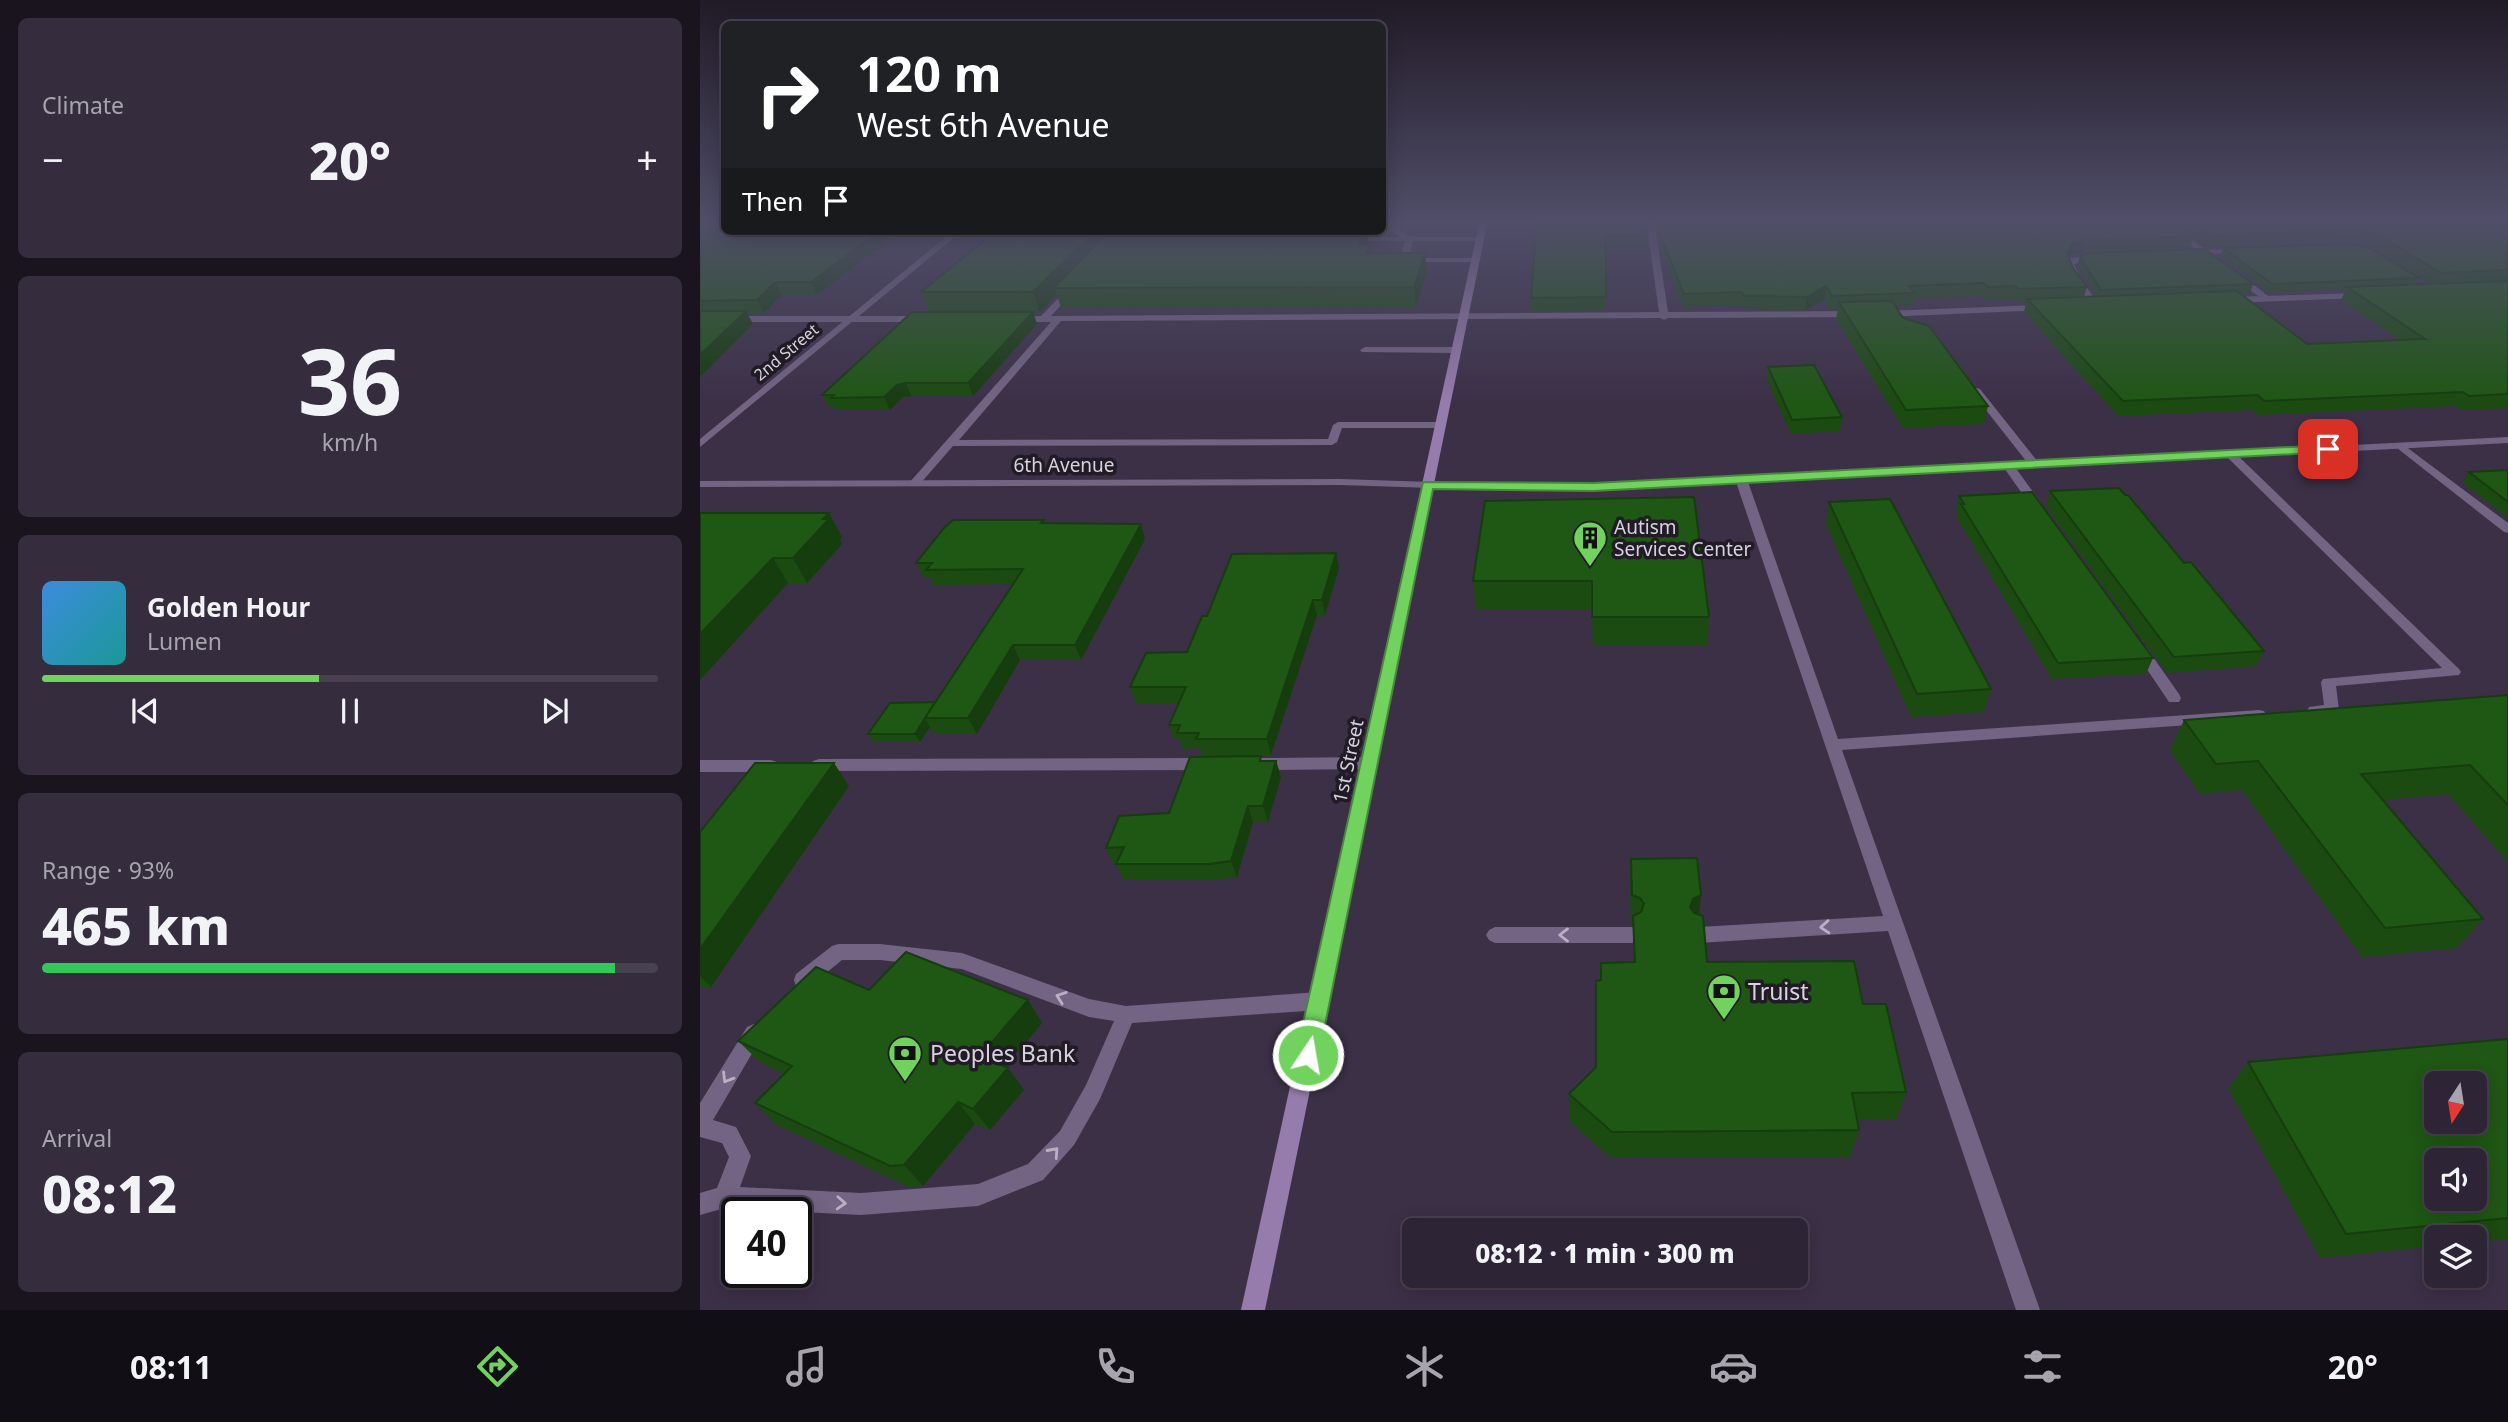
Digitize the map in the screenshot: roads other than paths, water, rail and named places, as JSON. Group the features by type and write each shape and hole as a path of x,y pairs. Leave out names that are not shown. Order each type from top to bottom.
{"street":[{"name":"2nd Street","path":"700,444 897,281"},
{"path":"1044,318 1079,281"},
{"name":"1st Street","path":"1253,1310 1471,281"},
{"path":"1659,281 1664,317"},
{"path":"2079,281 2095,305"},
{"path":"2244,281 2268,299"},
{"path":"2214,301 2367,295"},
{"path":"2082,306 2108,305"},
{"path":"1003,319 1895,318 2056,307"},
{"path":"915,483 1059,318"},
{"path":"700,319 934,319"},
{"path":"1365,350 1456,350"},
{"path":"1971,384 2034,464"},
{"path":"950,443 1332,442 1338,425 1440,425"},
{"name":"6th Avenue","path":"700,484 1340,482 1558,488 2508,440"},
{"path":"2401,446 2508,529"},
{"path":"2230,454 2454,672 2328,682 2332,709 2304,712"},
{"path":"2008,466 2048,521"},
{"path":"1741,479 2028,1310"},
{"path":"2135,642 2174,698"},
{"path":"1832,745 2277,713"},
{"path":"1248,764 1370,763"},
{"path":"700,766 1221,764"},
{"path":"1699,935 1893,922"},
{"path":"1495,935 1632,935"},
{"path":"790,993 838,952 880,952 962,961 1089,1008 1126,1015 1319,1002"},
{"path":"812,1201 861,1203 978,1195 1035,1172 1067,1138 1093,1092 1126,1015"},
{"path":"700,1122 763,1024"},
{"path":"700,1127 729,1134 740,1156 725,1197"},
{"path":"700,1204 721,1198"}],"place":[{"name":"Autism Services Center","path":"1590,568"},
{"name":"Truist","path":"1724,1021"},
{"name":"Peoples Bank","path":"905,1083"}]}
